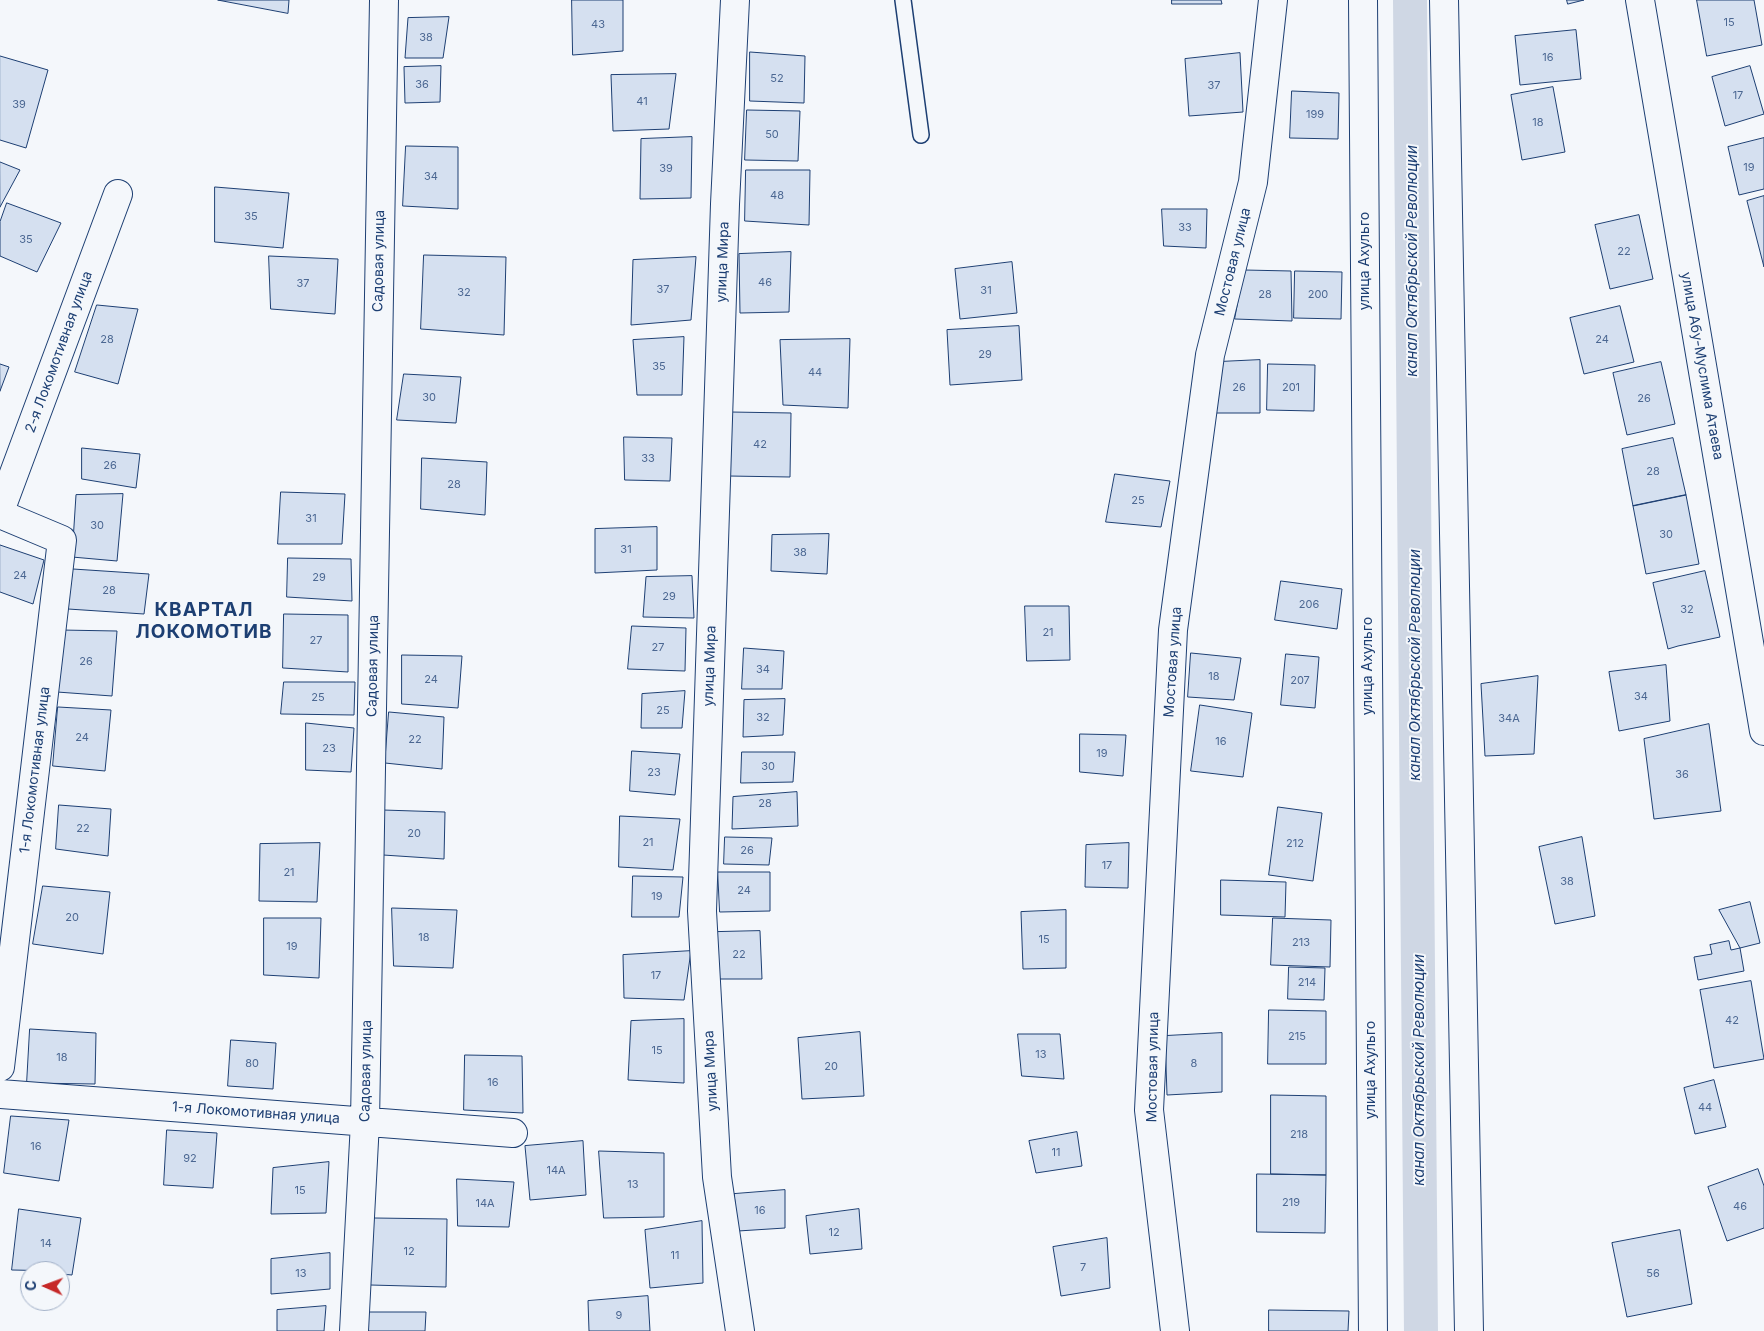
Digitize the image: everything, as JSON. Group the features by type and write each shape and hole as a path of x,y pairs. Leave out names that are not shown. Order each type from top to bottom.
{"street":[{"name":"Садовая улица","path":"354,1331 365,1122 384,0"},
{"name":"улица Мира","path":"734,0 724,214 702,912 717,1177 740,1331"},
{"name":"Мостовая улица","path":"1175,1331 1149,1110 1173,630 1210,355 1253,182 1274,0"},
{"name":"улица Ахульго","path":"1363,0 1373,1331"},
{"path":"1444,0 1469,1331"},
{"name":"улица Абу-Муслима Атаева","path":"1640,0 1764,731"},
{"name":"2-я Локомотивная улица","path":"0,513 118,194"},
{"name":"1-я Локомотивная улица","path":"0,513 62,540 0,1067"},
{"name":"1-я Локомотивная улица","path":"0,1094 512,1133"}],"lane":[{"path":"903,0 921,135"}],"building":[{"path":"218,0 289,0 288,13"},
{"path":"572,0 623,0 623,51 573,55"},
{"path":"1172,0 1221,0 1222,4 1172,4"},
{"path":"1567,0 1584,0 1568,4"},
{"path":"1697,0 1754,0 1762,45 1707,56"},
{"path":"449,17 443,58 405,58 408,18"},
{"path":"1576,30 1581,79 1520,85 1515,36"},
{"path":"750,52 805,56 804,103 750,101"},
{"path":"1240,53 1243,112 1189,116 1185,59"},
{"path":"0,56 48,70 26,148 0,140"},
{"path":"441,66 440,102 405,103 404,67"},
{"path":"1750,66 1764,114 1725,126 1712,77"},
{"path":"676,74 669,129 613,131 611,75"},
{"path":"1553,87 1565,152 1522,160 1511,95"},
{"path":"1292,91 1339,93 1338,139 1290,138"},
{"path":"747,110 800,111 798,161 745,160"},
{"path":"692,137 691,198 640,199 641,139"},
{"path":"1764,138 1764,189 1739,195 1728,147"},
{"path":"406,146 458,147 458,209 403,206"},
{"path":"0,162 20,170 0,207"},
{"path":"746,170 810,170 809,225 745,221"},
{"path":"215,187 289,193 283,248 215,242"},
{"path":"1764,196 1764,267 1747,201"},
{"path":"7,203 61,223 37,272 0,256 0,222"},
{"path":"1162,209 1207,209 1206,248 1164,246"},
{"path":"1639,215 1653,279 1610,289 1595,225"},
{"path":"791,252 789,312 740,313 739,254"},
{"path":"424,255 506,257 504,335 421,329"},
{"path":"269,256 338,259 335,314 271,309"},
{"path":"696,257 691,320 631,325 633,260"},
{"path":"1012,262 1017,313 960,319 955,269"},
{"path":"1244,270 1291,271 1292,321 1235,319"},
{"path":"1295,271 1342,272 1341,319 1294,318"},
{"path":"97,305 138,309 118,384 75,372"},
{"path":"1620,306 1634,362 1584,374 1570,318"},
{"path":"1019,326 1022,380 950,385 947,330"},
{"path":"684,337 682,395 637,395 633,340"},
{"path":"850,339 848,408 783,405 780,340"},
{"path":"1260,360 1260,413 1216,413 1218,362"},
{"path":"1661,362 1675,424 1627,435 1613,373"},
{"path":"0,364 9,367 0,391"},
{"path":"1268,364 1315,365 1314,411 1267,410"},
{"path":"404,374 461,377 456,423 397,420"},
{"path":"730,412 791,413 790,477 728,476"},
{"path":"624,437 672,438 670,481 625,480"},
{"path":"1673,438 1686,495 1633,506 1622,449"},
{"path":"82,448 140,454 136,488 82,479"},
{"path":"422,458 487,462 485,515 421,509"},
{"path":"1115,474 1170,481 1161,527 1106,522"},
{"path":"281,492 345,494 342,544 278,544"},
{"path":"123,494 117,561 72,557 76,495"},
{"path":"1686,495 1699,564 1646,574 1633,506"},
{"path":"657,527 657,570 595,573 595,529"},
{"path":"829,534 827,574 771,571 772,535"},
{"path":"0,545 44,560 33,604 0,592"},
{"path":"288,558 351,559 352,601 287,597"},
{"path":"73,569 149,574 144,614 68,609"},
{"path":"1705,571 1720,637 1668,649 1653,583"},
{"path":"692,576 694,618 643,617 646,577"},
{"path":"1281,581 1342,589 1337,629 1275,620"},
{"path":"1025,606 1069,606 1070,660 1027,661"},
{"path":"284,614 348,615 348,672 283,668"},
{"path":"632,626 686,628 685,671 628,669"},
{"path":"60,630 117,631 112,696 57,692"},
{"path":"744,648 784,651 782,689 742,689"},
{"path":"1191,653 1241,658 1234,700 1188,697"},
{"path":"1286,654 1319,657 1315,708 1281,705"},
{"path":"402,655 462,656 458,708 402,704"},
{"path":"1666,665 1670,721 1619,731 1609,672"},
{"path":"1538,676 1534,754 1485,756 1481,684"},
{"path":"284,682 355,682 354,715 281,714"},
{"path":"685,691 682,728 641,728 642,694"},
{"path":"785,699 783,735 743,737 744,700"},
{"path":"1200,705 1252,713 1243,777 1191,771"},
{"path":"58,707 111,710 105,771 53,766"},
{"path":"389,712 444,717 442,769 385,763"},
{"path":"306,723 354,728 351,772 306,770"},
{"path":"1709,724 1721,811 1654,819 1644,739"},
{"path":"1080,734 1126,735 1123,776 1080,772"},
{"path":"632,751 680,754 675,795 630,791"},
{"path":"742,752 795,752 793,782 741,783"},
{"path":"797,792 798,826 732,829 733,797"},
{"path":"59,805 111,809 108,856 56,849"},
{"path":"1278,807 1322,813 1313,881 1269,875"},
{"path":"383,810 445,812 444,859 383,855"},
{"path":"620,816 680,819 673,870 619,867"},
{"path":"725,837 772,838 769,865 724,864"},
{"path":"1582,837 1595,916 1555,924 1539,847"},
{"path":"320,843 317,902 259,901 260,844"},
{"path":"1129,843 1128,888 1085,887 1086,845"},
{"path":"718,872 770,872 770,911 720,912"},
{"path":"633,876 683,877 679,917 632,917"},
{"path":"1221,880 1286,882 1285,917 1221,915"},
{"path":"43,886 110,892 103,954 33,944"},
{"path":"1750,902 1760,943 1740,948 1719,910"},
{"path":"392,908 457,910 453,968 394,966"},
{"path":"1066,910 1066,968 1023,969 1021,912"},
{"path":"264,918 321,918 319,978 264,975"},
{"path":"1273,918 1331,920 1330,967 1271,965"},
{"path":"760,931 762,979 717,979 717,932"},
{"path":"1729,941 1731,950 1740,948 1744,971 1698,980 1694,957 1712,954 1710,945"},
{"path":"691,951 684,1000 624,998 623,955"},
{"path":"1289,967 1325,968 1324,1000 1288,999"},
{"path":"1751,981 1764,1059 1714,1068 1700,990"},
{"path":"1269,1010 1326,1011 1326,1064 1268,1064"},
{"path":"684,1019 684,1083 628,1080 631,1021"},
{"path":"30,1029 96,1033 95,1084 27,1083"},
{"path":"860,1032 864,1096 802,1099 798,1038"},
{"path":"1222,1033 1222,1092 1167,1095 1165,1036"},
{"path":"1018,1034 1060,1034 1064,1079 1022,1076"},
{"path":"231,1040 276,1043 273,1089 228,1086"},
{"path":"465,1055 522,1056 523,1113 464,1110"},
{"path":"1714,1080 1726,1127 1695,1134 1684,1088"},
{"path":"1271,1095 1326,1096 1326,1175 1271,1174"},
{"path":"11,1116 69,1120 59,1181 4,1173"},
{"path":"167,1130 217,1133 213,1188 164,1185"},
{"path":"1077,1132 1082,1166 1036,1173 1029,1141"},
{"path":"583,1141 586,1195 530,1200 525,1146"},
{"path":"599,1151 664,1153 664,1217 604,1218"},
{"path":"329,1162 326,1213 271,1214 273,1168"},
{"path":"1758,1169 1764,1186 1764,1228 1727,1241 1708,1187"},
{"path":"1257,1174 1326,1175 1325,1233 1257,1232"},
{"path":"457,1179 514,1182 509,1227 458,1226"},
{"path":"785,1190 785,1228 738,1231 734,1194"},
{"path":"19,1209 81,1218 72,1275 70,1275 70,1261 20,1261 20,1270 12,1270"},
{"path":"859,1209 862,1249 810,1254 806,1216"},
{"path":"374,1218 447,1219 446,1287 370,1285"},
{"path":"702,1221 703,1283 650,1288 645,1230"},
{"path":"1680,1230 1692,1304 1627,1317 1612,1243"},
{"path":"1107,1238 1110,1288 1061,1296 1053,1247"},
{"path":"330,1253 330,1289 271,1294 271,1259"},
{"path":"648,1296 650,1331 589,1331 588,1301"},
{"path":"326,1306 324,1331 277,1331 277,1310"},
{"path":"1269,1310 1349,1311 1348,1331 1269,1331"},
{"path":"367,1312 426,1312 425,1331 365,1331"}],"waterway":[{"name":"канал Октябрьской Революции","path":"1410,0 1421,1331"}],"district":[{"name":"КВАРТАЛ ЛОКОМОТИВ","path":"204,621"}]}
